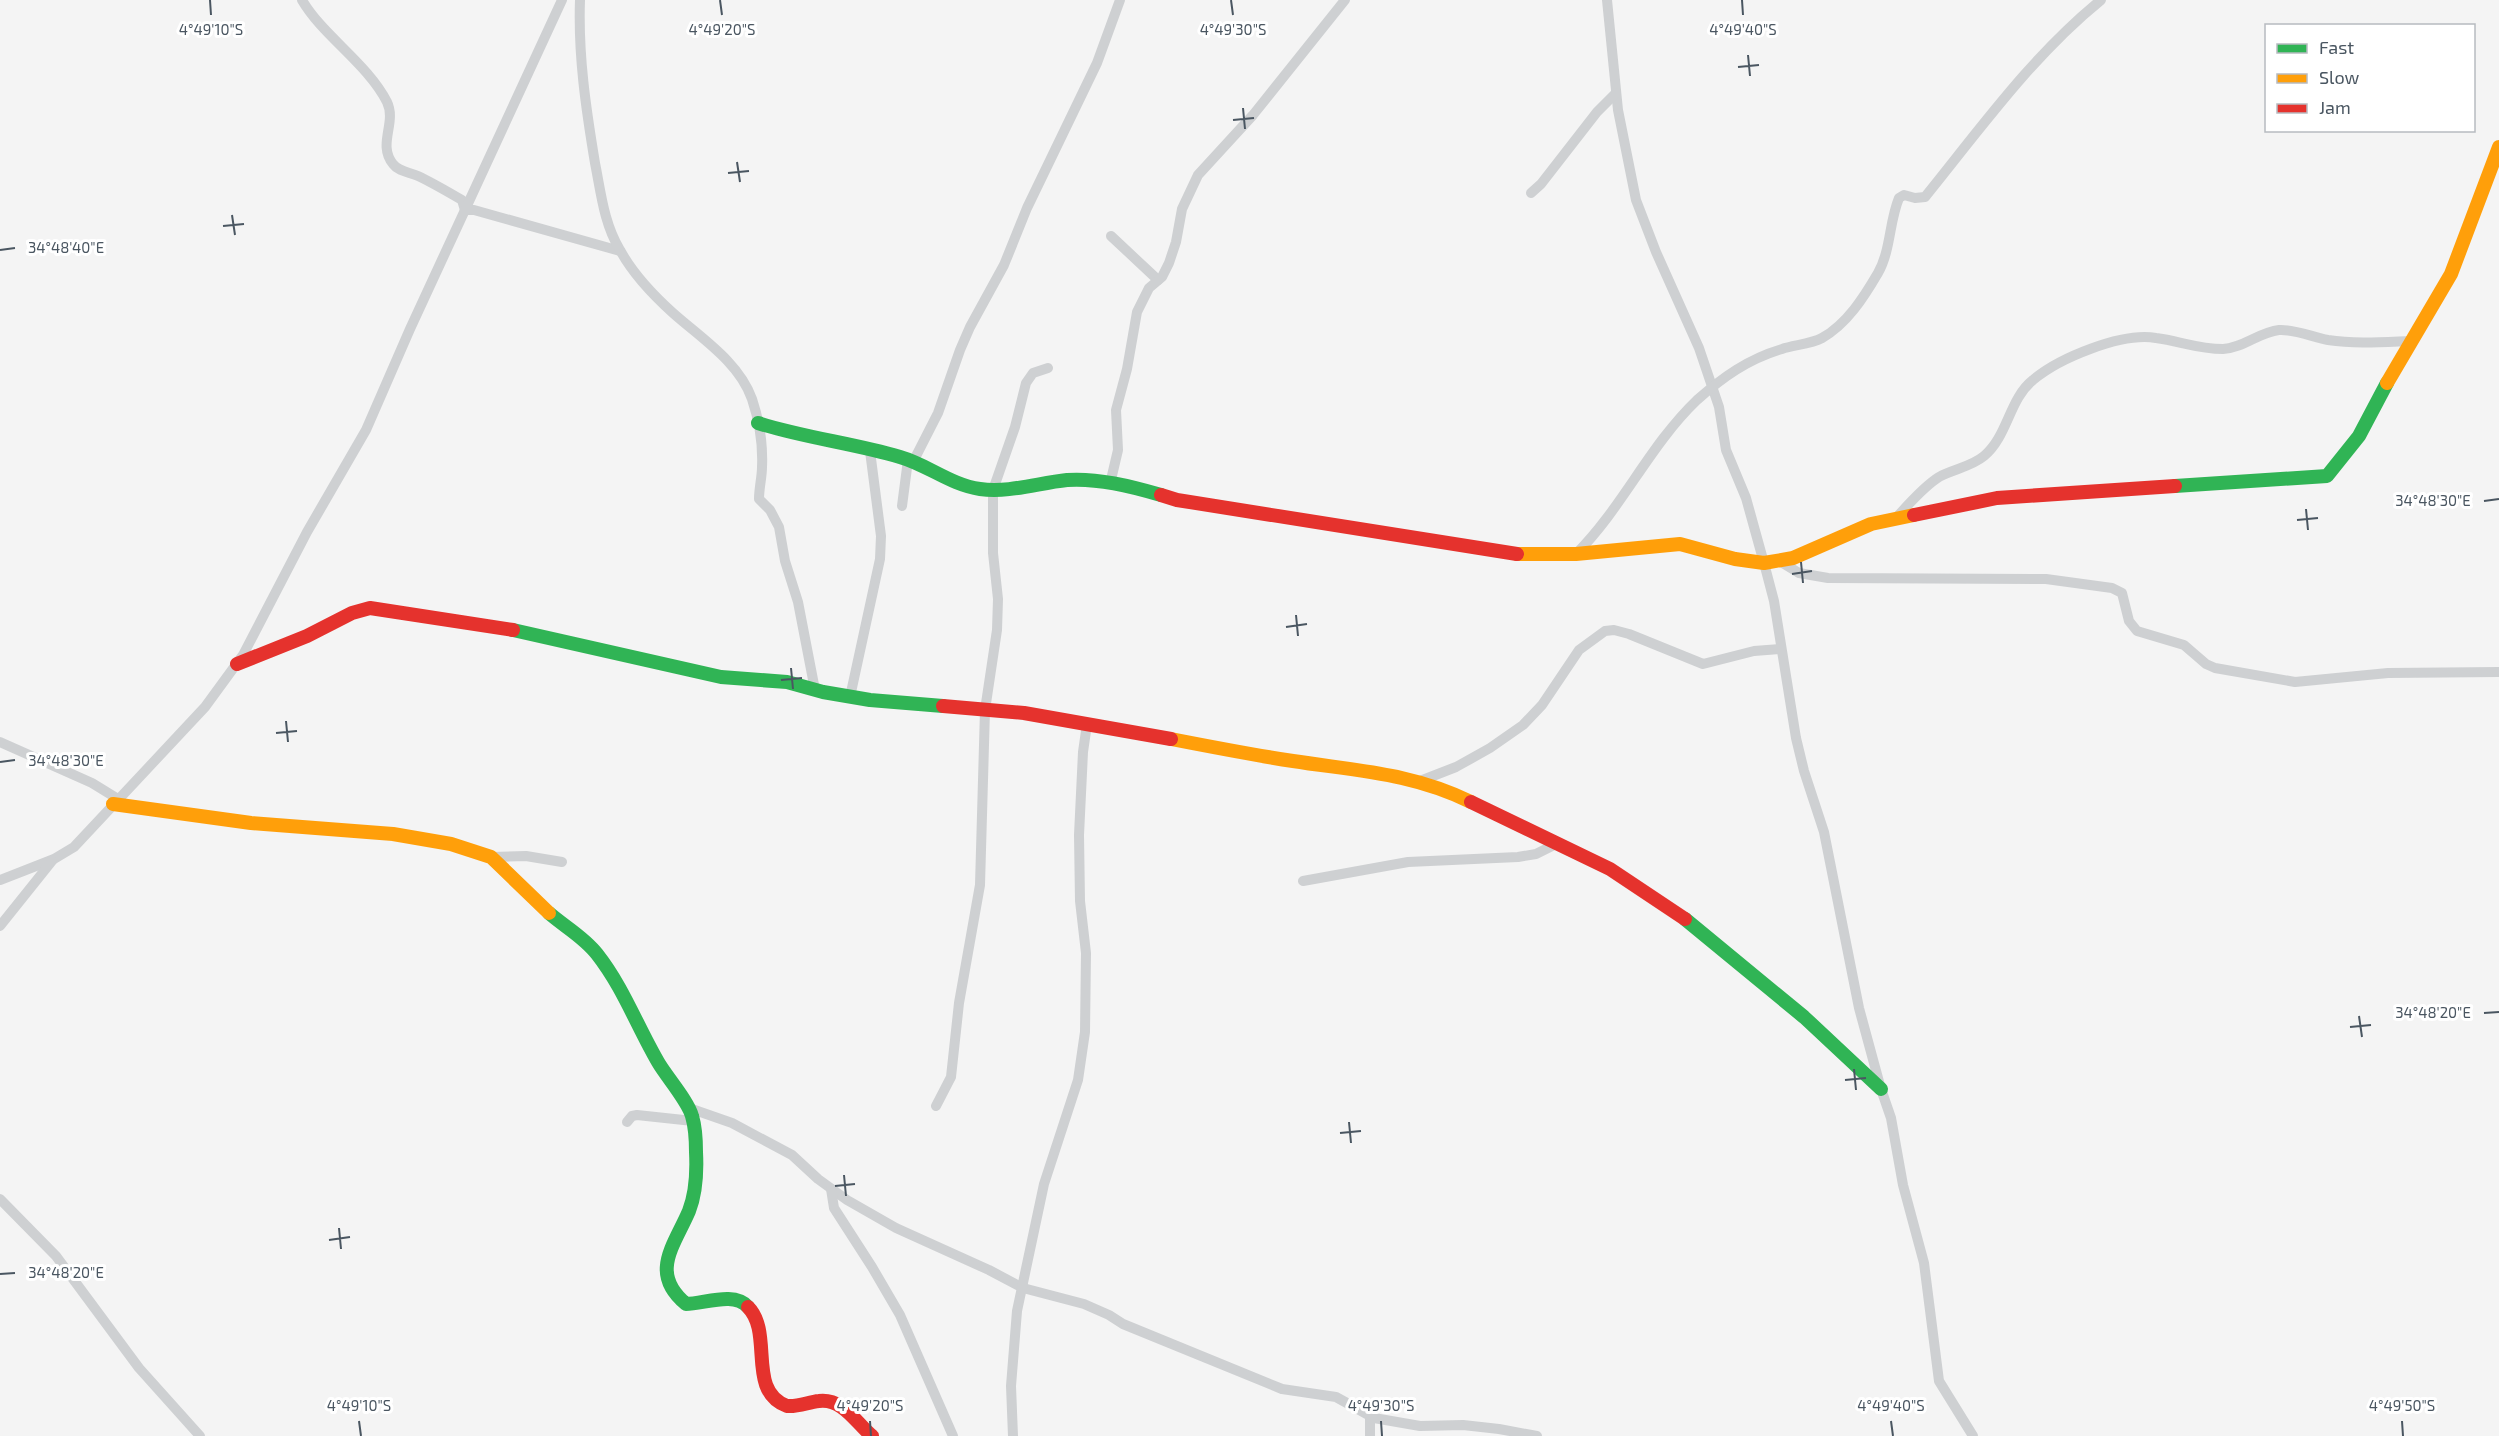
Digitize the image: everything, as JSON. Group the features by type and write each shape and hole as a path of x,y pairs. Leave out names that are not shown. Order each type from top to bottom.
{"street":[{"path":"302,0 351,55 387,102 390,116 386,146 391,162 398,169 435,184 462,200 465,210"},
{"path":"0,880 54,859 74,847 205,707 237,664 307,532 366,430 410,329 562,0"},
{"path":"580,0 580,60 603,212 620,251 645,284 732,366 747,386 758,423 762,464 759,499 770,510 779,527 785,561 798,602 815,690"},
{"path":"902,506 910,461 938,413 970,327 1004,265 1018,229 1097,63 1120,0"},
{"path":"1110,483 1118,450 1116,410 1127,369 1137,312 1149,288 1158,280 1169,263 1182,210 1198,175 1253,115 1345,0"},
{"path":"1607,0 1616,93 1636,200 1656,252 1699,348 1719,407 1726,450 1771,562 1781,649 1797,738 1804,771 1824,832 1859,1008 1891,1118 1903,1185 1924,1263 1939,1381 1973,1436"},
{"path":"1576,554 1611,515 1639,470 1664,436 1698,400 1736,368 1752,359 1820,339 1845,320 1867,291 1882,264 1899,198 1904,195 1915,198 1925,197 2011,91 2073,22 2101,0"},
{"path":"1531,193 1541,184 1597,112 1616,93"},
{"path":"1771,562 1806,554 1871,524 2014,496 2327,476 2365,427 2410,341 2451,274 2499,147"},
{"path":"465,210 474,210 620,251"},
{"path":"1111,236 1158,280"},
{"path":"1895,518 1937,478 1986,454 1996,442 2021,394 2034,379 2082,353 2126,339 2155,337 2200,348 2227,349 2238,347 2260,336 2280,330 2334,340 2410,341"},
{"path":"936,1106 951,1077 959,1003 980,885 985,710 997,630 998,599 993,553 993,490 1015,427 1026,383 1033,373 1048,368"},
{"path":"758,423 810,439 910,461 966,486 993,490 1015,489 1071,480 1110,483 1145,490 1177,500 1485,551 1527,555 1576,554 1680,544 1735,559 1771,562 1799,573 1828,578 2046,579 2112,588 2122,593 2129,621 2137,631 2178,642 2206,664 2215,668 2279,681 2295,682 2388,673 2499,672"},
{"path":"850,697 880,559 881,536 870,451"},
{"path":"237,664 307,636 352,613 370,608 492,625 721,676 787,682 850,697 985,710 1087,724 1160,739 1420,781 1450,792 1610,869 1687,920 1804,1017 1881,1089"},
{"path":"1420,781 1456,767 1491,748 1523,725 1542,705 1579,650 1595,636 1605,631 1614,630 1629,634 1703,664 1754,651 1781,649"},
{"path":"1013,1436 1011,1386 1017,1311 1044,1184 1078,1080 1082,1058 1086,953 1080,901 1079,835 1083,752 1087,724"},
{"path":"0,742 92,783 115,802 262,824 393,834 451,844 491,857 526,856 562,862"},
{"path":"1303,881 1408,862 1518,857 1536,854 1556,844"},
{"path":"491,857 560,923 586,941 598,955 627,1000 657,1061 691,1115 696,1152 694,1192 690,1210 679,1229 666,1261 670,1288 686,1304 732,1300 752,1309 756,1321 760,1359 774,1398 781,1404 790,1406 821,1399 836,1403 872,1436"},
{"path":"0,926 54,859"},
{"path":"627,1122 632,1116 691,1115 732,1123 792,1155 831,1189 896,1228 1023,1288 1084,1304 1123,1324 1282,1389 1336,1397 1370,1416 1420,1426 1463,1425 1520,1431 1537,1436"},
{"path":"831,1189 838,1217 873,1267 900,1315 953,1436"},
{"path":"0,1199 56,1256 140,1368 200,1436"},
{"path":"1370,1416 1370,1436"}],"traffic: fast":[{"path":"2175,486 2327,476 2359,436 2387,383"},
{"path":"758,423 900,457 949,479 980,489 1013,489 1056,481 1090,480 1114,483 1161,495"},
{"path":"513,630 721,677 787,682 823,692 870,700 943,706"},
{"path":"549,913 586,942 597,954 622,993 658,1062 686,1103 692,1116 696,1143 695,1189 689,1211 668,1259 669,1281 675,1293 686,1304 727,1299 742,1302 748,1307"},
{"path":"1685,919 1804,1017 1881,1089"}],"traffic: slow":[{"path":"2387,383 2451,274 2499,147"},
{"path":"1517,554 1576,554 1680,544 1735,559 1764,563 1793,558 1871,524 1914,515"},
{"path":"1171,739 1263,756 1384,774 1449,792 1471,802"},
{"path":"113,804 251,823 393,834 451,844 491,857 549,913"}],"traffic: jam":[{"path":"1914,515 1997,498 2175,486"},
{"path":"1161,495 1177,500 1517,554"},
{"path":"237,664 307,636 352,613 370,608 513,630"},
{"path":"943,706 1024,713 1171,739"},
{"path":"1471,802 1610,869 1685,919"},
{"path":"748,1307 759,1331 763,1375 767,1388 775,1399 787,1406 819,1401 835,1403 848,1412 872,1436"}]}
